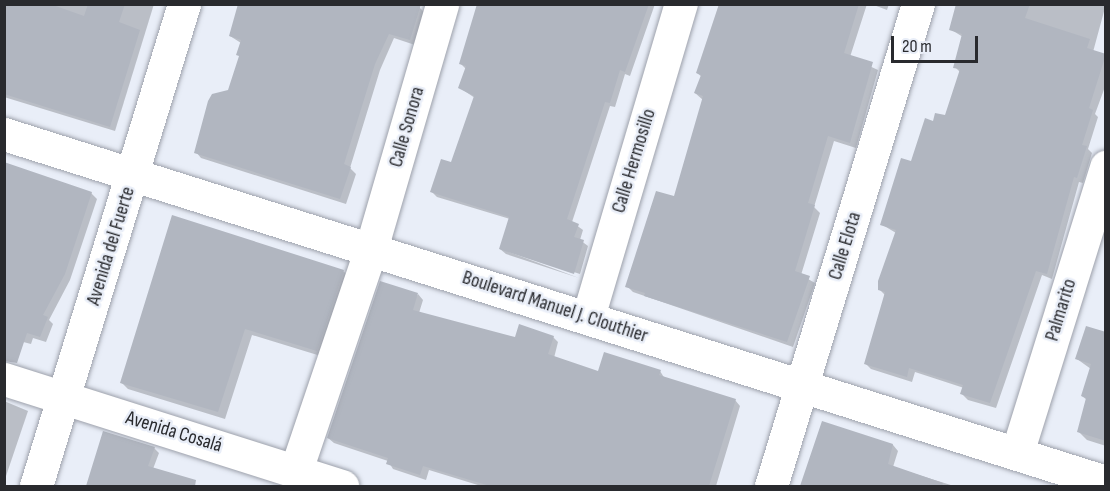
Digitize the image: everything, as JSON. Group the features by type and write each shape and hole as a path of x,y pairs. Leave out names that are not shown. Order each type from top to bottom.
{"street":[{"name":"Avenida del Fuerte","path":"36,486 65,398 184,4"},
{"name":"Calle Sonora","path":"296,470 371,249 442,4"},
{"name":"Calle Hermosillo","path":"588,317 681,4"},
{"name":"Calle Elota","path":"771,486 918,4"},
{"name":"Boulevard Manuel J. Clouthier","path":"4,134 1106,482"},
{"name":"Palmarito","path":"1017,453 1106,166"},
{"name":"Avenida Cosalá","path":"4,379 342,486"}],"building":[{"path":"4,4 50,4 84,16 88,4 125,4 119,22 140,30 110,127 4,94"},
{"path":"238,4 421,4 410,40 389,34 375,64 344,164 351,167 340,199 194,153 208,101 212,94 228,90 239,56 236,55 241,40 229,36"},
{"path":"477,4 649,4 625,72 620,70 610,103 605,102 567,219 579,224 574,237 584,240 574,274 499,249 509,217 430,192 441,159 451,162 474,96 458,88 466,66 459,64"},
{"path":"719,4 859,4 844,53 873,62 850,143 828,136 808,203 815,205 795,271 810,276 787,342 644,296 645,293 625,287 656,191 674,196 703,96 694,93 701,75 696,73"},
{"path":"956,4 1030,4 1025,18 1090,39 1087,48 1106,54 1089,108 1093,110 1082,145 1087,146 1077,178 1074,177 1047,274 1036,271 990,403 960,394 963,385 909,368 907,377 864,364 885,292 878,290 878,281 896,230 880,225 901,158 911,161 925,118 933,121 935,113 945,115 960,69 953,68 962,34 949,30"},
{"path":"4,162 92,192 65,274 43,315 48,317 40,337 27,333 17,363 4,361"},
{"path":"172,215 344,270 317,351 245,329 218,412 120,383"},
{"path":"380,281 418,293 413,310 515,337 519,324 554,336 548,354 598,371 604,352 661,370 659,375 736,399 709,486 490,486 423,466 420,475 386,464 388,458 327,438"},
{"path":"1086,326 1106,332 1106,441 1077,432 1086,398 1081,396 1091,364 1075,359"},
{"path":"822,421 893,444 888,464 943,483 942,486 800,486"},
{"path":"103,431 155,447 148,466 196,480 195,486 86,486"}]}
